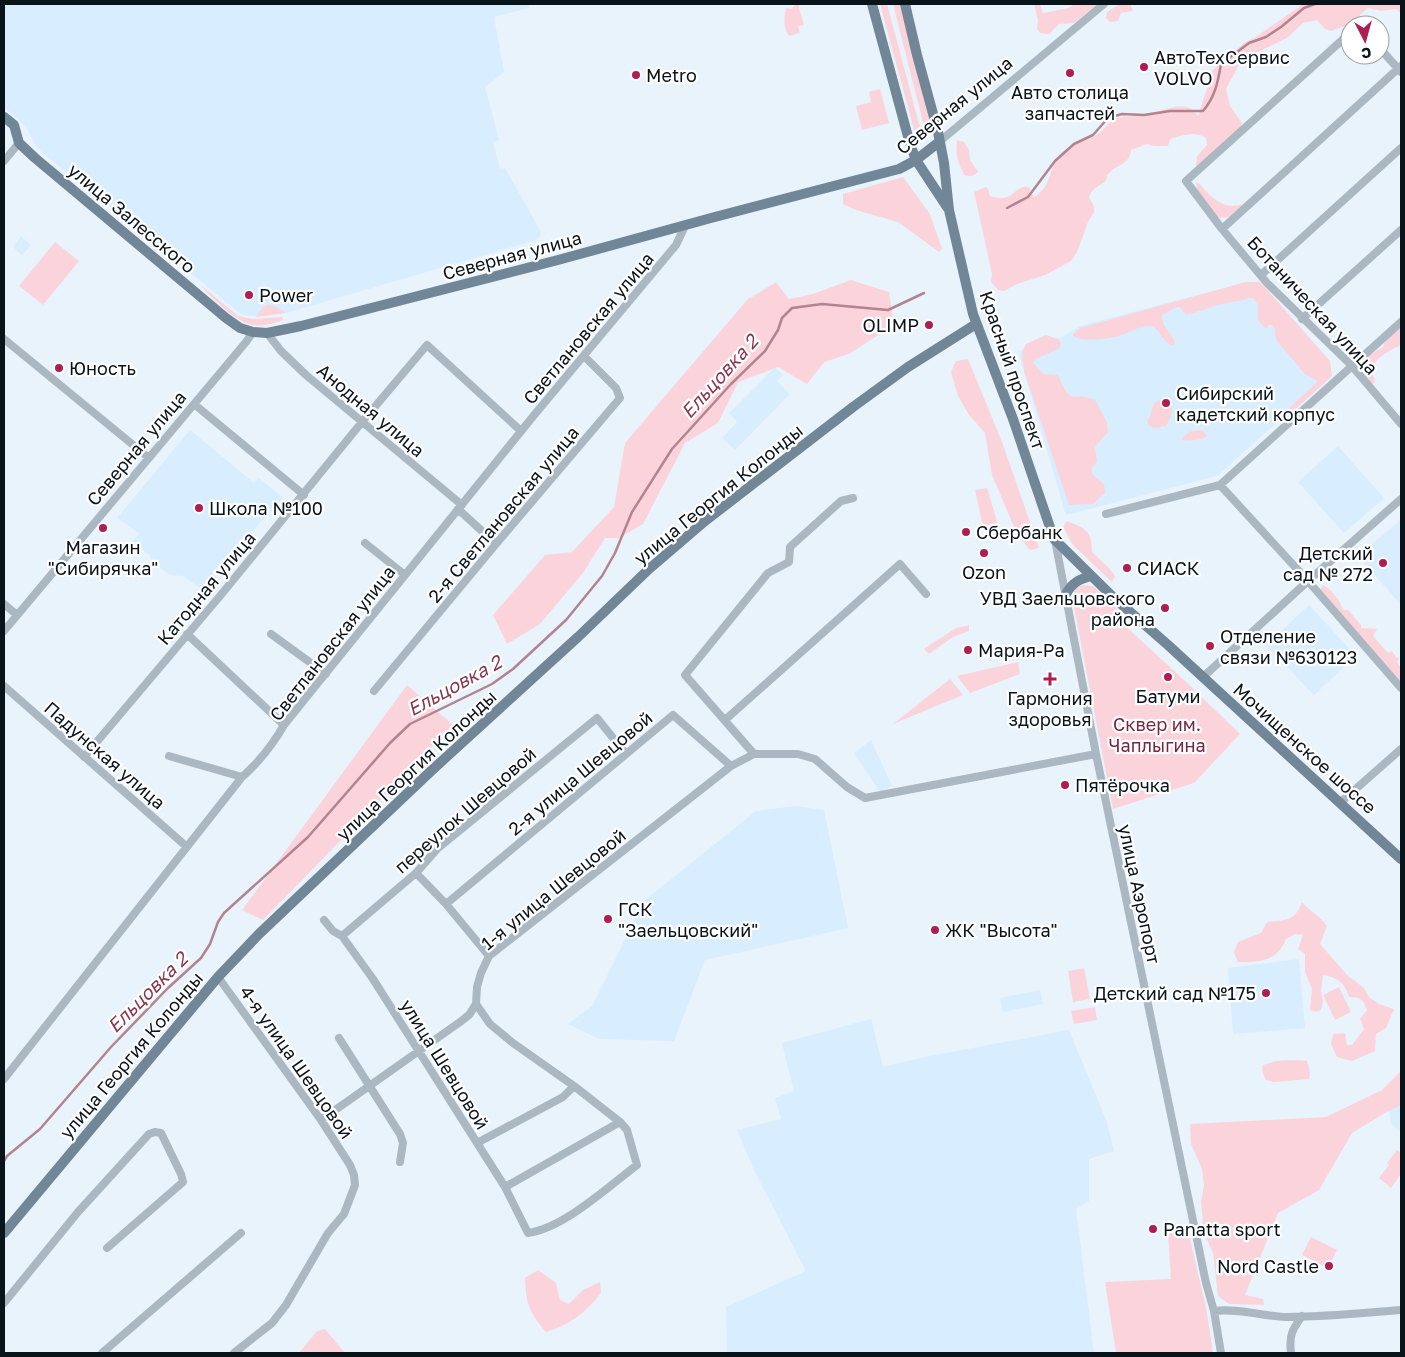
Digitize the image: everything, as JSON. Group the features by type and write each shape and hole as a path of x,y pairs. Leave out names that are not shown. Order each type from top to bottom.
{"main road":[{"name":"Красный проспект","path":"872,4 908,141 916,160 949,210"},
{"name":"Красный проспект","path":"905,4 938,132 944,163 949,210 976,324 1054,539"},
{"name":"улица Залесского","path":"4,117 14,126 19,143 35,158 226,318 240,328 253,332"},
{"name":"Северная улица","path":"253,332 267,332 301,326 490,278 899,169 916,160 939,142"},
{"name":"улица Георгия Колонды","path":"4,1232 218,977 274,920 431,771 578,637 649,569 705,521 908,367 976,324"},
{"name":"Мочищенское шоссе","path":"1054,539 1091,576 1341,802 1401,859"},
{"path":"1066,594 1074,582 1080,578 1091,576"}],"street":[{"name":"Северная улица","path":"939,142 1104,4"},
{"name":"Ботаническая улица","path":"1340,42 1186,181 1222,229 1261,275 1302,319 1352,366 1401,424"},
{"path":"1222,229 1400,69 1390,59"},
{"path":"4,161 19,143"},
{"path":"1261,275 1401,148"},
{"name":"Светлановская улица","path":"4,1079 242,778 272,747 284,725 521,431 676,246 685,226"},
{"path":"1302,319 1401,230"},
{"path":"1106,514 1220,485 1401,322"},
{"name":"Северная улица","path":"4,631 253,332"},
{"name":"Анодная улица","path":"267,332 281,352 460,507 496,544"},
{"path":"4,339 150,458"},
{"name":"Катодная улица","path":"84,757 427,346 521,431"},
{"name":"2-я Светлановская улица","path":"374,691 620,398 616,388 584,356"},
{"path":"194,404 304,494"},
{"path":"1220,485 1308,581 1401,688"},
{"path":"853,498 842,501 790,547 790,562 768,573 685,675 754,754 798,754 815,759 847,787 865,798 1096,754"},
{"path":"1203,677 1401,499"},
{"name":"улица Аэропорт","path":"1054,539 1096,754 1193,1222 1214,1312 1221,1353"},
{"path":"365,543 405,575"},
{"path":"725,720 900,564 926,594"},
{"path":"4,604 17,615"},
{"path":"187,634 284,725"},
{"path":"271,634 326,674"},
{"name":"Падунская улица","path":"4,686 187,847"},
{"name":"2-я улица Шевцовой","path":"446,904 673,715 731,766"},
{"name":"переулок Шевцовой","path":"342,936 416,873 437,849 597,718 626,754"},
{"path":"1341,802 1401,748"},
{"name":"1-я улица Шевцовой","path":"476,1004 479,980 489,956 731,766 754,754"},
{"path":"169,756 242,778"},
{"path":"416,873 446,904 489,956"},
{"name":"улица Шевцовой","path":"324,920 333,931 342,936 373,979 505,1187 528,1233 537,1232 556,1224 637,1165 627,1130 620,1122"},
{"name":"4-я улица Шевцовой","path":"218,977 321,1120 350,1165 354,1175 355,1186 344,1214 328,1233 286,1305 272,1323 234,1353"},
{"path":"321,1120 460,1022 469,1015 476,1004 490,1024 513,1044 574,1086 620,1122 505,1187"},
{"path":"339,1038 400,1134 403,1143 400,1162"},
{"path":"477,1143 563,1097 574,1086"},
{"path":"4,1303 78,1212 149,1134 161,1133 183,1182 107,1248"},
{"path":"102,1353 241,1233"},
{"path":"1214,1312 1227,1310 1285,1317 1401,1310"},
{"path":"1291,1353 1290,1341 1292,1330 1302,1316"}],"shaded area":[{"path":"4,4 528,4 529,8 494,17 504,72 485,87 499,140 493,142 500,169 505,168 541,232 540,236 536,240 286,313 255,316 242,315 37,148 26,127 4,107"},
{"path":"21,236 31,245 22,255 13,247"},
{"name":"Сибирский кадетский корпус","path":"1247,282 1331,374 1217,476 1066,515 1018,351 1062,337 1080,326"},
{"path":"775,367 783,375 777,381 790,394 735,450 722,438 737,422 729,413"},
{"name":"Школа №100","path":"190,430 254,483 259,478 283,498 200,588 183,576 170,575 152,561 149,555 132,541 140,534 117,518"},
{"path":"1338,446 1384,498 1344,533 1298,482"},
{"name":"Детский сад № 272","path":"1401,519 1401,605 1358,556"},
{"path":"1309,605 1356,656 1314,695 1266,645"},
{"path":"871,740 892,786 880,792 854,753"},
{"path":"796,806 824,810 848,928 705,960 674,1041 599,1039 568,1024 592,1006 644,901 756,811"},
{"name":"Детский сад №175","path":"1299,959 1305,1028 1233,1034 1228,968"},
{"path":"1040,990 1043,1004 1003,1012 1000,998"},
{"path":"871,1019 883,1067 925,1057 1069,1030 1106,1120 1114,1151 1089,1159 1089,1201 1076,1209 1094,1353 727,1353 726,1307 806,1271 754,1170 737,1130 781,1119 775,1098 794,1091 782,1043"},
{"path":"1401,1089 1401,1133 1391,1123 1388,1101"}],"green space":[{"path":"798,4 804,25 798,26 800,33 789,36 784,23 786,8 792,9"},
{"path":"880,4 887,4 922,135 916,137"},
{"path":"893,4 900,4 933,130 926,134"},
{"path":"1034,4 1040,4 1043,13 1068,8 1075,4 1098,4 1074,23 1059,24 1049,34 1040,33 1037,29 1038,20"},
{"path":"1120,4 1130,4 1133,11 1121,13 1118,21 1110,22 1106,18 1107,12"},
{"path":"1303,4 1401,4 1401,13 1396,9 1381,11 1368,8 1360,15 1340,15 1340,28 1331,31 1325,29 1317,20 1303,23 1287,38 1241,61 1226,89 1230,106 1242,123 1239,129 1196,167 1197,156 1207,145 1206,138 1202,136 1184,135 1170,139 1168,146 1147,144 1131,150 1126,161 1112,170 1104,182 1091,193 1089,197 1094,206 1094,212 1088,222 1077,252 1071,261 1045,275 1017,284 1004,291 998,290 991,282 992,274 974,192 986,187 990,196 1005,198 1019,189 1029,187 1034,197 1044,188 1061,153 1069,147 1098,134 1112,120 1178,107 1193,110 1198,116 1213,70 1244,43"},
{"path":"880,89 889,123 862,130 856,106 871,102 869,92"},
{"path":"957,140 964,142 969,150 970,160 978,172 973,175 964,175 959,165 956,149"},
{"path":"903,177 930,214 942,249 939,252 898,222 856,210 843,204 843,194"},
{"path":"1196,182 1219,202 1230,206 1243,204 1245,206 1229,217 1219,218 1201,198"},
{"path":"55,242 79,261 43,305 19,286"},
{"path":"851,280 889,292 894,325 849,354 824,362 807,384 778,367 738,382 718,423 685,443 643,524 619,538 605,538 583,573 540,624 507,644 493,615 545,555 572,552 614,507 625,443 747,300 776,282 789,299 813,294"},
{"path":"1246,282 1259,282 1262,284 1330,361 1332,376 1287,417 1283,414 1317,382 1305,374 1277,341 1275,329 1272,325 1269,325 1266,329 1260,323 1258,305 1253,298 1216,305 1186,315 1180,307 1177,307 1162,315 1163,323 1175,342 1174,346 1170,345 1150,326 1109,338 1082,339 1073,336 1080,328"},
{"path":"202,286 238,316 253,319 282,317 283,320 273,324 248,324 233,316 207,293"},
{"path":"268,305 277,307 286,313 256,317 263,307"},
{"path":"1401,327 1401,345 1375,362 1372,371 1375,382 1372,384 1361,372 1360,367 1362,363 1383,347 1388,332"},
{"path":"1046,335 1058,339 1061,343 1060,348 1036,359 1033,363 1044,374 1058,375 1069,395 1095,400 1107,422 1108,432 1095,447 1097,461 1091,470 1093,475 1104,484 1105,493 1093,504 1069,505 1024,371 1022,353 1026,344"},
{"path":"968,359 1002,442 1039,548 1030,550 1017,534 992,475 985,433 969,415 958,396 951,372 956,361"},
{"path":"1166,398 1171,404 1172,411 1166,426 1154,428 1148,425 1155,402"},
{"path":"1203,431 1207,436 1195,440 1181,439 1189,432"},
{"path":"987,488 998,524 983,527 975,490"},
{"path":"1067,521 1083,528 1089,534 1092,552 1115,576 1112,582 1073,545 1063,527"},
{"name":"Сквер им. Чаплыгина","path":"1082,585 1093,586 1124,616 1121,622 1240,734 1194,783 1113,809 1072,597 1075,589"},
{"path":"1323,585 1335,596 1343,610 1348,610 1361,625 1361,628 1377,629 1373,636 1388,653 1392,651 1399,658 1397,662 1401,668 1401,685 1320,590"},
{"path":"969,625 969,631 953,637 929,654 924,649 956,628"},
{"path":"1018,662 1020,674 970,693 957,676"},
{"path":"950,679 963,695 893,724"},
{"path":"407,685 453,725 263,920 242,910"},
{"path":"1302,902 1327,926 1320,944 1348,976 1364,988 1369,997 1379,1004 1394,1009 1386,1028 1376,1034 1375,1051 1352,1061 1337,1057 1331,1044 1333,1034 1345,1033 1347,1045 1352,1045 1364,1029 1360,1019 1367,1010 1361,1000 1349,997 1340,982 1332,977 1323,975 1321,1010 1316,1012 1310,1010 1312,989 1305,972 1305,954 1298,949 1303,935 1295,934 1286,939 1278,952 1260,961 1238,962 1234,953 1238,942 1261,933 1267,922 1285,920 1293,916"},
{"path":"1084,968 1090,999 1073,1002 1068,971"},
{"path":"1339,987 1351,1012 1335,1020 1323,995"},
{"path":"1095,1007 1097,1020 1074,1024 1071,1011"},
{"path":"1276,1061 1307,1061 1310,1072 1309,1079 1274,1082 1266,1080 1262,1071 1263,1065"},
{"path":"1401,1071 1401,1105 1352,1133 1319,1190 1278,1213 1245,1295 1263,1299 1264,1305 1229,1304 1218,1296 1213,1253 1204,1233 1201,1202 1204,1185 1202,1169 1191,1144 1190,1124 1326,1117 1382,1090"},
{"path":"1397,1150 1401,1153 1401,1174 1391,1188 1379,1178"},
{"path":"1188,1231 1206,1307 1213,1353 1116,1353 1105,1282 1171,1279 1168,1234"},
{"path":"1311,1237 1337,1250 1328,1268 1302,1255"},
{"path":"538,1270 556,1283 560,1300 569,1304 583,1290 600,1282 601,1293 589,1307 576,1317 562,1326 546,1332 532,1313 526,1295 525,1278"},
{"path":"325,1329 345,1353 299,1353 317,1331"}],"waterway":[{"name":"Ельцовка 2","path":"1007,208 1028,197 1055,161 1074,144 1093,135 1108,118 1122,114 1144,115 1170,111 1203,111 1215,89 1221,64 1249,43 1266,37 1304,8 1315,4"},
{"name":"Ельцовка 2","path":"4,1161 7,1156 40,1129 111,1047 168,988 201,958 210,944 218,922 224,913 308,837 390,743 410,724 492,684 513,669 566,620 602,576 615,553 632,512 672,449 731,384 765,351 778,330 782,318 792,308 822,304 888,310 924,293"}],"place":[{"name":"АвтоТехСервис VOLVO","path":"1144,67"},
{"name":"Авто столица запчастей","path":"1070,73"},
{"name":"Metro","path":"636,75"},
{"name":"Power","path":"249,295"},
{"name":"OLIMP","path":"929,325"},
{"name":"Юность","path":"59,368"},
{"name":"Сибирский кадетский корпус","path":"1166,403"},
{"name":"Школа №100","path":"199,508"},
{"name":"Магазин \"Сибирячка\"","path":"103,528"},
{"name":"Сбербанк","path":"966,532"},
{"name":"Ozon","path":"984,553"},
{"name":"Детский сад № 272","path":"1383,563"},
{"name":"СИАСК","path":"1127,568"},
{"name":"УВД Заельцовского района","path":"1165,608"},
{"name":"Отделение связи №630123","path":"1210,646"},
{"name":"Мария-Ра","path":"968,650"},
{"name":"Батуми","path":"1168,677"},
{"name":"Гармония здоровья","path":"1050,679"},
{"name":"Пятёрочка","path":"1065,785"},
{"name":"ГСК \"Заельцовский\"","path":"608,919"},
{"name":"ЖК \"Высота\"","path":"935,930"},
{"name":"Детский сад №175","path":"1266,993"},
{"name":"Panatta sport","path":"1153,1229"},
{"name":"Nord Castle","path":"1329,1266"}]}
